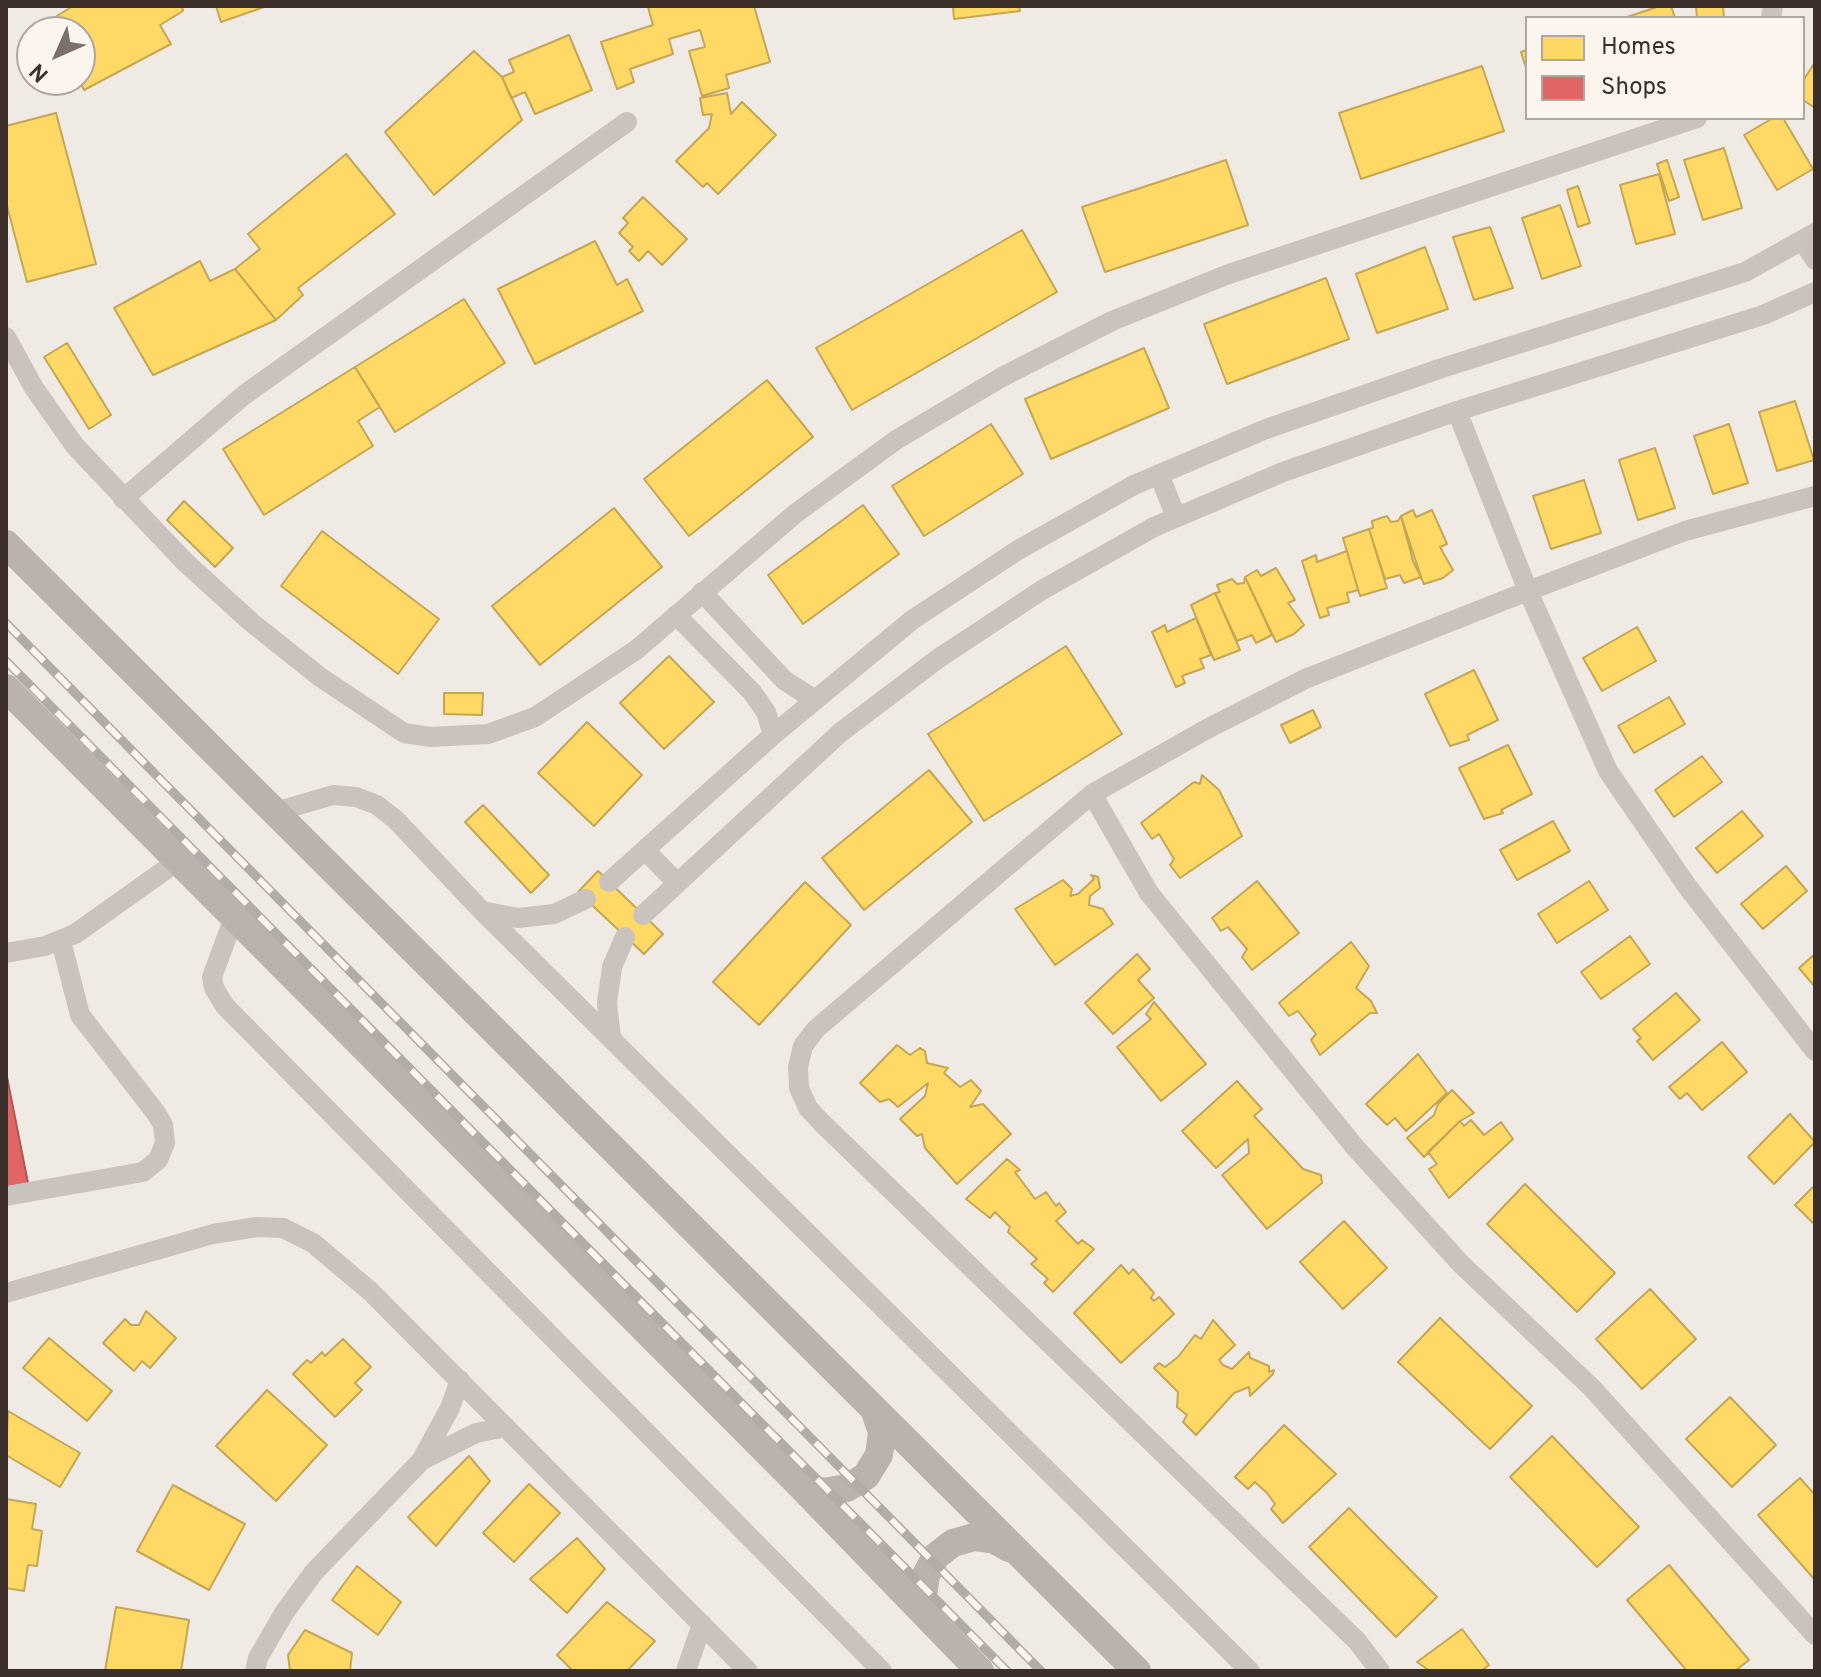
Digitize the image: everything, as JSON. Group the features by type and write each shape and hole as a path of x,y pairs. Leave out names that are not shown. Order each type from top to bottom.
{"main road":[{"path":"6,544 1137,1671"},
{"path":"6,688 800,1485 980,1671"},
{"path":"800,1485 823,1492 847,1488 866,1476 879,1455 882,1432 874,1409"},
{"path":"929,1616 923,1596 926,1575 945,1549 974,1537 995,1540 1014,1550"}],"street":[{"path":"6,337 34,388 67,435 123,499 185,562 262,631 392,727 418,736 488,734 522,723 636,650 796,513 896,440 1002,377 1112,321 1226,275 1691,120"},
{"path":"123,499 244,395 627,122"},
{"path":"609,882 773,735 912,620 1018,550 1159,474 1266,429 1442,368 1745,272 1809,237 1815,260"},
{"path":"643,915 841,732 939,658 1042,590 1176,517 1283,472 1457,411 1763,315 1815,292"},
{"path":"1457,411 1528,591 1608,771 1687,886 1815,1051"},
{"path":"1159,474 1176,517"},
{"path":"1380,1671 1357,1641 808,1108 799,1088 798,1067 803,1046 816,1029 1092,794 1305,679 1685,531 1815,496"},
{"path":"702,592 784,680 815,700"},
{"path":"676,615 752,692 766,712 773,735"},
{"path":"1092,794 1149,893 1354,1146 1461,1264 1592,1388 1815,1635"},
{"path":"275,812 333,795 356,797 377,805 396,820 482,911 1250,1671"},
{"path":"645,850 676,882"},
{"path":"6,953 61,941 83,929 179,860"},
{"path":"482,911 518,918 554,914 586,899"},
{"path":"235,915 212,977 214,988 225,1006 882,1671"},
{"path":"611,1038 608,991 612,967 625,937"},
{"path":"6,1196 143,1172 158,1160 165,1143 163,1125 156,1113 80,1015 61,941"},
{"path":"6,1293 213,1234 257,1227 283,1228 339,1261 748,1671"},
{"path":"255,1671 258,1658 284,1613 314,1572 421,1461 450,1408 460,1380"},
{"path":"421,1461 476,1433 506,1427"},
{"path":"686,1671 702,1624"}],"building: Homes":[{"path":"73,6 182,6 183,11 160,25 171,44 96,84 96,16 57,16"},
{"path":"216,6 267,6 221,22"},
{"path":"754,6 770,62 726,75 729,88 702,96 689,51 705,47 700,30 669,39 673,54 630,69 634,82 617,89 601,42 653,25 648,7"},
{"path":"953,6 1019,6 1020,11 954,19"},
{"path":"1660,6 1671,6 1674,16 1630,16"},
{"path":"1696,6 1723,6 1724,16 1697,16"},
{"path":"569,35 592,90 535,114 525,92 511,98 502,77 514,72 509,60"},
{"path":"474,51 502,77 522,120 434,195 385,132"},
{"path":"1815,62 1815,108 1805,101 1805,78"},
{"path":"1482,66 1504,131 1361,179 1339,113"},
{"path":"727,93 731,114 742,102 776,135 718,194 707,183 703,187 676,161 709,128 712,114 703,115 700,98"},
{"path":"56,113 96,264 27,282 6,202 6,126"},
{"path":"1770,120 1784,120 1813,169 1777,190 1744,135"},
{"path":"1724,148 1742,208 1703,220 1684,160"},
{"path":"346,154 395,214 298,288 303,295 276,320 235,269 260,249 248,234"},
{"path":"1226,160 1248,225 1105,272 1082,207"},
{"path":"1667,160 1679,197 1669,201 1657,164"},
{"path":"1659,174 1675,234 1636,244 1620,185"},
{"path":"1578,186 1590,223 1578,227 1567,190"},
{"path":"643,197 687,239 662,265 648,251 639,261 629,251 633,247 619,233 628,223 623,218"},
{"path":"1560,205 1581,266 1542,279 1522,218"},
{"path":"1490,227 1513,288 1474,300 1453,237"},
{"path":"1022,230 1057,292 852,410 816,348"},
{"path":"595,241 617,285 627,279 643,311 535,364 498,289"},
{"path":"1425,247 1448,309 1377,333 1356,274"},
{"path":"200,261 210,281 235,269 276,320 153,375 114,308"},
{"path":"1326,278 1349,339 1227,384 1204,324"},
{"path":"464,299 505,363 395,432 355,367"},
{"path":"67,343 111,415 89,429 44,357"},
{"path":"1144,348 1169,408 1051,459 1025,399"},
{"path":"355,367 380,407 358,421 373,446 264,515 223,449"},
{"path":"767,380 813,437 689,536 644,479"},
{"path":"1795,401 1814,460 1777,471 1759,412"},
{"path":"991,424 1023,474 924,536 892,486"},
{"path":"1729,424 1748,483 1713,494 1694,436"},
{"path":"1655,448 1675,508 1638,520 1619,460"},
{"path":"1584,480 1601,533 1551,549 1533,496"},
{"path":"184,501 233,548 215,567 167,520"},
{"path":"863,505 899,554 803,624 768,575"},
{"path":"614,508 662,567 540,665 492,606"},
{"path":"1413,510 1416,517 1432,510 1447,544 1440,547 1453,570 1443,578 1424,584 1413,561 1401,516"},
{"path":"1387,516 1391,522 1398,521 1401,516 1421,577 1404,583 1400,575 1385,579 1369,529 1373,528 1372,521"},
{"path":"1369,529 1387,588 1360,596 1343,538"},
{"path":"322,531 439,619 398,674 281,586"},
{"path":"1347,551 1358,590 1347,593 1349,602 1327,608 1329,615 1320,618 1302,561 1316,555 1317,562"},
{"path":"1276,568 1295,600 1288,603 1304,625 1294,634 1276,642 1245,577 1257,570 1261,576"},
{"path":"1245,577 1272,635 1256,643 1252,635 1237,641 1215,593 1220,592 1217,585 1232,579 1237,584 1244,583"},
{"path":"1215,593 1240,650 1214,660 1191,605"},
{"path":"1196,618 1211,655 1200,659 1204,668 1182,676 1185,683 1176,687 1152,632 1165,625 1167,632"},
{"path":"1637,627 1656,661 1602,691 1583,658"},
{"path":"1066,646 1122,734 984,821 928,734"},
{"path":"669,656 714,702 664,749 620,703"},
{"path":"1474,670 1498,720 1467,735 1469,740 1450,746 1425,694"},
{"path":"444,693 483,693 482,715 444,714"},
{"path":"1669,697 1685,724 1634,753 1618,726"},
{"path":"1313,710 1321,727 1290,743 1281,725"},
{"path":"587,722 642,775 594,826 538,773"},
{"path":"1508,745 1532,794 1501,810 1503,813 1484,819 1459,768"},
{"path":"1702,756 1722,782 1674,817 1655,790"},
{"path":"929,770 972,822 864,910 822,858"},
{"path":"1202,775 1219,790 1242,836 1180,878 1170,865 1174,859 1159,834 1152,839 1141,823 1194,782 1200,784"},
{"path":"483,805 549,875 531,893 465,822"},
{"path":"1742,811 1763,836 1717,873 1696,848"},
{"path":"1553,821 1570,851 1517,880 1500,850"},
{"path":"1786,866 1807,891 1763,929 1741,904"},
{"path":"598,871 663,934 644,954 578,892"},
{"path":"1091,875 1098,877 1100,888 1090,896 1089,905 1103,909 1113,924 1055,965 1015,909 1063,880 1072,889 1070,896 1078,894 1094,879"},
{"path":"1257,881 1299,933 1252,970 1242,957 1247,949 1228,927 1221,931 1212,918"},
{"path":"1589,881 1608,910 1557,943 1538,914"},
{"path":"805,882 851,925 759,1025 713,982"},
{"path":"1630,936 1650,964 1601,999 1581,972"},
{"path":"1351,942 1369,966 1356,988 1371,1001 1377,1013 1370,1013 1320,1055 1311,1040 1316,1034 1298,1011 1289,1016 1279,1003"},
{"path":"1137,954 1150,969 1138,980 1154,998 1113,1034 1085,1003"},
{"path":"1815,954 1815,987 1799,968"},
{"path":"1676,993 1700,1020 1653,1060 1637,1041 1641,1038 1633,1029"},
{"path":"1154,1002 1206,1064 1161,1101 1117,1047 1151,1019 1146,1014"},
{"path":"1722,1042 1747,1072 1702,1110 1687,1093 1680,1099 1669,1087"},
{"path":"897,1045 910,1055 920,1048 925,1051 927,1063 948,1068 944,1073 960,1087 971,1080 981,1091 970,1107 983,1104 1011,1134 957,1184 925,1148 922,1134 917,1136 900,1119 925,1096 928,1083 898,1107 889,1099 880,1102 860,1083"},
{"path":"1418,1054 1447,1093 1406,1131 1395,1118 1387,1125 1366,1104"},
{"path":"1237,1081 1262,1109 1254,1116 1303,1169 1321,1175 1322,1183 1267,1229 1222,1175 1249,1153 1248,1139 1216,1168 1182,1131"},
{"path":"1452,1090 1474,1113 1460,1121 1424,1157 1407,1138 1434,1115 1438,1104"},
{"path":"1790,1114 1815,1142 1774,1184 1748,1157"},
{"path":"1471,1120 1484,1135 1501,1122 1513,1139 1449,1198 1429,1169 1437,1164 1428,1152 1460,1121 1464,1126"},
{"path":"1007,1159 1020,1170 1015,1172 1035,1199 1046,1192 1056,1206 1059,1203 1066,1212 1056,1221 1078,1244 1082,1240 1094,1249 1053,1292 1044,1283 1048,1279 1031,1264 1037,1259 1008,1232 1010,1227 995,1212 990,1218 966,1199"},
{"path":"1525,1184 1615,1273 1577,1312 1487,1224"},
{"path":"1815,1185 1815,1225 1795,1205"},
{"path":"1344,1221 1387,1268 1343,1309 1300,1262"},
{"path":"1121,1265 1129,1274 1133,1269 1154,1293 1151,1298 1154,1301 1159,1297 1174,1314 1121,1363 1074,1313"},
{"path":"1650,1289 1696,1339 1642,1389 1596,1339"},
{"path":"146,1311 176,1338 150,1368 142,1361 134,1371 103,1343 125,1319 131,1325 139,1325"},
{"path":"1440,1318 1532,1406 1490,1449 1398,1362"},
{"path":"1213,1320 1235,1345 1219,1360 1223,1365 1232,1369 1249,1352 1250,1358 1269,1366 1269,1372 1274,1370 1250,1396 1249,1387 1234,1393 1196,1435 1183,1422 1187,1415 1177,1407 1178,1392 1154,1368 1159,1363 1165,1367 1178,1357 1195,1335 1201,1339"},
{"path":"49,1338 112,1391 87,1421 23,1368"},
{"path":"343,1339 371,1367 355,1383 362,1390 335,1417 293,1374 307,1360 311,1363 322,1352 325,1356"},
{"path":"267,1390 327,1445 276,1501 216,1446"},
{"path":"1730,1397 1776,1445 1732,1487 1686,1439"},
{"path":"8,1411 80,1453 60,1487 6,1455"},
{"path":"1284,1425 1336,1474 1283,1523 1271,1509 1275,1504 1267,1493 1255,1482 1248,1489 1235,1477"},
{"path":"1552,1436 1639,1527 1597,1567 1510,1477"},
{"path":"469,1456 490,1481 436,1546 408,1517"},
{"path":"1800,1478 1815,1495 1815,1580 1758,1515"},
{"path":"529,1484 560,1513 514,1562 483,1533"},
{"path":"173,1485 245,1524 209,1590 137,1551"},
{"path":"6,1499 36,1504 32,1529 42,1531 37,1566 28,1565 24,1591 6,1588"},
{"path":"1349,1508 1437,1597 1396,1637 1309,1547"},
{"path":"577,1538 605,1569 567,1613 530,1579"},
{"path":"1669,1565 1749,1660 1735,1671 1687,1671 1627,1600"},
{"path":"357,1566 401,1602 378,1635 332,1600"},
{"path":"607,1602 655,1641 627,1671 573,1671 557,1655"},
{"path":"116,1607 189,1620 181,1671 105,1671"},
{"path":"1462,1629 1489,1665 1481,1671 1430,1671 1417,1662"},
{"path":"305,1630 352,1653 350,1671 290,1671 288,1655"}],"building: Shops":[{"path":"6,1072 28,1183 6,1187"}],"railway":[{"path":"6,623 1041,1671"},
{"path":"6,661 1007,1671"}]}
